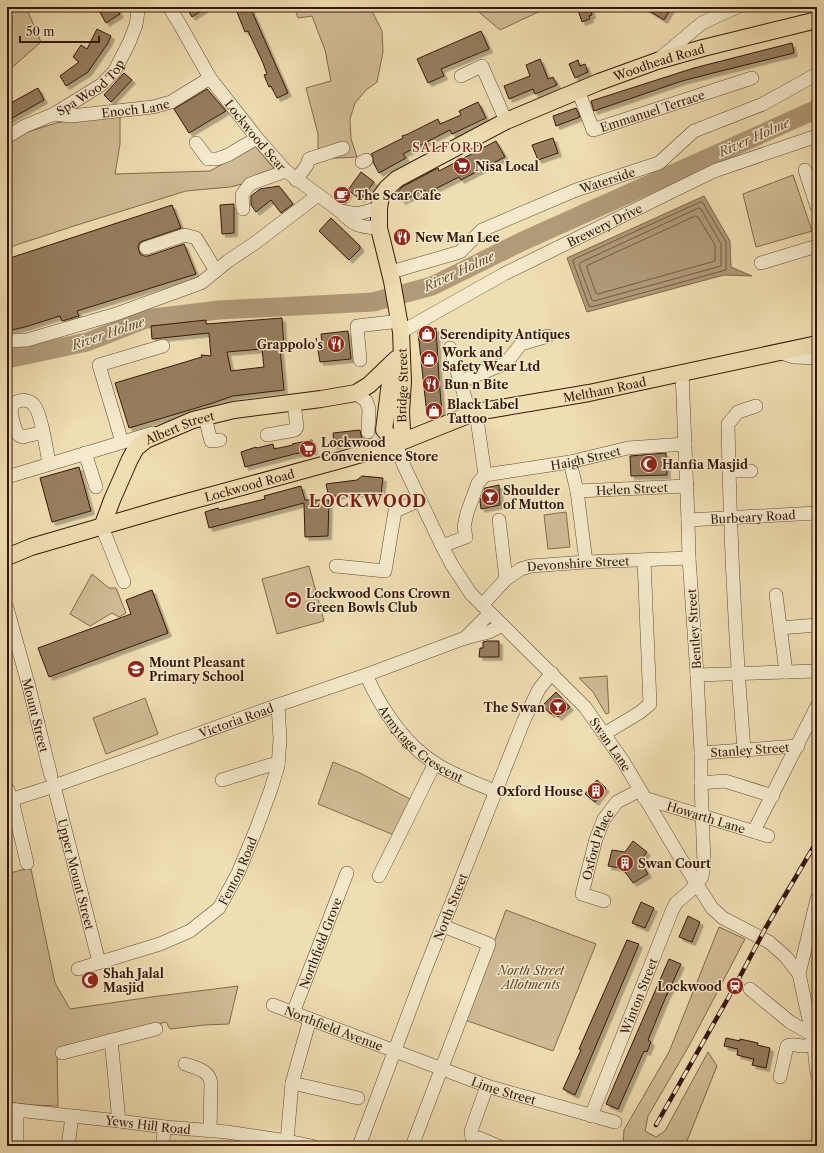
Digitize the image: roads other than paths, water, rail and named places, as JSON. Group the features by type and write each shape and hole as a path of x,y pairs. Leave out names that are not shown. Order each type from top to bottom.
{"main road":[{"name":"Woodhead Road","path":"379,208 381,196 397,179 506,121 578,90 657,61 702,48 817,20"},
{"path":"379,208 379,228 392,277 400,323"},
{"name":"Bridge Street","path":"396,444 402,431 401,411 403,382 398,355 400,323"},
{"name":"Meltham Road","path":"396,444 473,413 589,393 817,344"},
{"name":"Albert Street","path":"160,433 193,420 234,410 358,395 369,386 398,355"},
{"path":"102,527 112,500 136,448 146,440 160,433"},
{"name":"Lockwood Road","path":"7,557 31,547 165,508 337,462 396,444"}],"street":[{"name":"Spa Wood Top","path":"7,137 25,126 54,114 101,85 114,72 129,43 136,25 138,11 137,7"},
{"name":"Lockwood Scar","path":"168,7 179,23 210,78 257,138 286,171 340,212 349,221 363,227 379,228"},
{"path":"657,61 702,23 737,7"},
{"path":"461,76 482,66 506,121"},
{"name":"Waterside","path":"392,277 460,252 482,230 576,190 660,163 694,131 763,104 817,74"},
{"name":"Enoch Lane","path":"54,114 71,116 153,107 171,102 210,78"},
{"name":"Emmanuel Terrace","path":"578,90 593,130 752,78"},
{"name":"Brewery Drive","path":"400,323 504,274 714,171 817,136"},
{"path":"196,143 208,159 217,159 228,155 257,138"},
{"path":"296,180 310,159 343,148"},
{"path":"805,170 817,207"},
{"path":"243,209 242,195 250,184 286,171"},
{"path":"7,341 27,340 116,314 201,284 273,226 318,195"},
{"path":"340,212 357,214 379,208"},
{"path":"146,248 185,235 196,238 216,271"},
{"path":"761,263 817,246"},
{"path":"360,352 357,326 400,323"},
{"path":"460,382 506,363 521,344 548,336"},
{"path":"122,442 99,365 163,346"},
{"path":"442,546 466,537 464,527 467,513 478,483 485,475 473,413 460,382 450,348"},
{"path":"777,352 794,357 817,358"},
{"name":"Bentley Street","path":"682,372 689,558 701,753 704,864 702,877 696,883"},
{"name":"Albert Street","path":"358,395 377,388"},
{"path":"358,395 366,401 369,409 368,432"},
{"path":"266,435 295,430 297,426 294,403"},
{"path":"744,750 738,674 728,424 738,412 756,406"},
{"path":"205,417 211,441 220,440"},
{"path":"42,432 49,464"},
{"name":"Albert Street","path":"7,477 154,432 160,433"},
{"name":"Swan Lane","path":"396,444 404,466 442,546 452,565 471,594 585,707 623,762 712,908 724,918 769,942 786,957 799,974 815,1040 817,1073"},
{"name":"Haigh Street","path":"485,475 570,462 628,448 685,444"},
{"path":"86,453 96,487"},
{"path":"570,462 577,491 586,562"},
{"path":"729,471 751,471"},
{"name":"Helen Street","path":"577,491 687,486"},
{"path":"336,566 385,571 395,510 420,500"},
{"name":"Burbeary Road","path":"688,520 817,513"},
{"path":"499,520 506,579"},
{"path":"102,527 124,582"},
{"name":"Devonshire Street","path":"486,609 506,579 521,568 586,562 689,558"},
{"path":"604,734 638,714 650,704 644,560"},
{"path":"776,595 786,672"},
{"name":"Mount Street","path":"7,608 29,687 52,781"},
{"name":"Victoria Road","path":"465,638 486,609"},
{"name":"Victoria Road","path":"9,796 366,675 465,638 489,632 502,625"},
{"path":"780,628 817,625"},
{"path":"697,675 817,671"},
{"name":"North Street","path":"359,1146 495,791 531,704 539,689 552,673"},
{"name":"Armytage Crescent","path":"366,675 390,719 414,747 448,771 495,791"},
{"name":"Fenton Road","path":"78,969 160,944 190,931 219,908 238,873 271,789 278,764 280,739 278,705"},
{"path":"754,832 817,706"},
{"name":"Stanley Street","path":"701,753 798,746"},
{"path":"379,876 435,763"},
{"path":"222,780 270,765 278,764"},
{"name":"Upper Mount Street","path":"52,781 100,962"},
{"path":"701,783 725,781 773,796"},
{"name":"Howarth Lane","path":"642,794 702,816 768,836"},
{"name":"Oxford Place","path":"604,901 582,894 596,839 604,819 616,802 642,794"},
{"path":"9,796 27,864"},
{"name":"Northfield Grove","path":"293,1013 347,873"},
{"name":"Winton Street","path":"591,1116 672,911 676,903 690,891 696,883"},
{"path":"799,974 817,899"},
{"path":"412,1146 489,944 443,926"},
{"path":"750,989 790,1022 815,1040 804,1046 791,1044 787,1046 780,1077"},
{"name":"Northfield Avenue","path":"273,1005 394,1052"},
{"path":"287,1141 292,1083 310,1019"},
{"path":"62,1053 156,1029"},
{"path":"111,1040 119,1121"},
{"name":"Lime Street","path":"394,1052 486,1086 615,1122"},
{"path":"186,1064 202,1070 208,1074 210,1078 210,1131"},
{"path":"292,1083 358,1098"},
{"path":"486,1086 470,1131 470,1142 479,1138 498,1146"},
{"path":"12,1110 17,1146"},
{"name":"Yews Hill Road","path":"12,1110 210,1131 287,1141 312,1146"},
{"path":"68,1146 72,1117"},
{"path":"162,1146 165,1127"}],"water":[{"path":"704,196 730,241 731,267 752,276 724,275 587,312 567,258"}],"waterway":[{"name":"River Holme","path":"7,359 87,342 146,319 219,310 373,302 432,286 523,241 817,109"}],"railway":[{"path":"656,1125 735,986 765,929 817,841"}],"place":[{"name":"Nisa Local","path":"462,166"},
{"name":"The Scar Cafe","path":"342,195"},
{"name":"New Man Lee","path":"402,237"},
{"name":"Serendipity Antiques","path":"427,334"},
{"name":"Grappolo's","path":"336,344"},
{"name":"Work and Safety Wear Ltd","path":"429,359"},
{"name":"Bun n Bite","path":"431,384"},
{"name":"Black Label Tattoo","path":"434,411"},
{"name":"Lockwood Convenience Store","path":"308,449"},
{"name":"Hanfia Masjid","path":"649,464"},
{"name":"Shoulder of Mutton","path":"490,497"},
{"name":"Lockwood Cons Crown Green Bowls Club","path":"293,600"},
{"name":"Mount Pleasant Primary School","path":"136,669"},
{"name":"The Swan","path":"558,707"},
{"name":"Oxford House","path":"596,791"},
{"name":"Swan Court","path":"625,863"},
{"name":"Shah Jalal Masjid","path":"90,980"},
{"name":"Lockwood","path":"735,986"}],"district":[{"name":"SALFORD","path":"448,147"},
{"name":"LOCKWOOD","path":"368,501"}],"park label":[{"name":"North Street Allotments","path":"531,977"}]}
